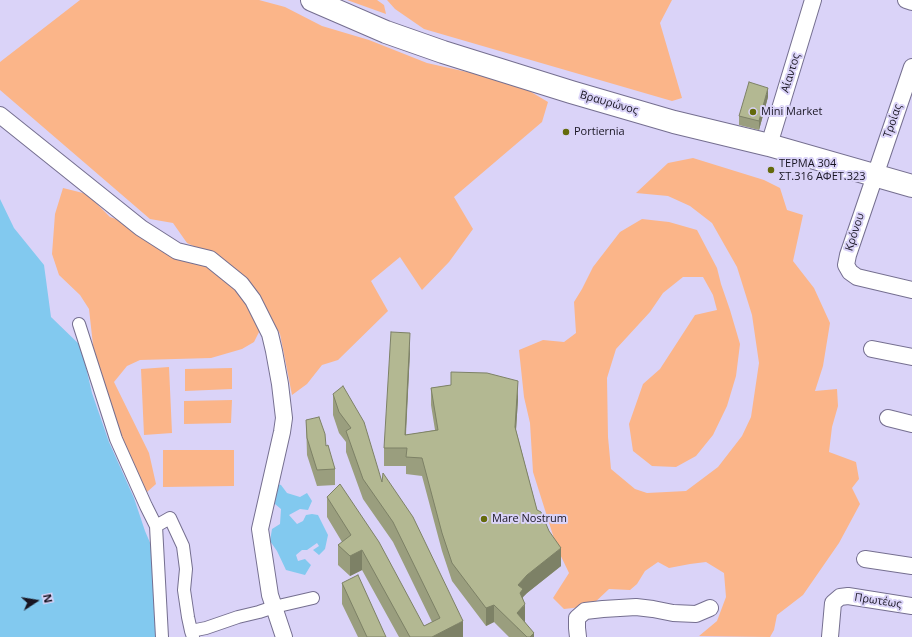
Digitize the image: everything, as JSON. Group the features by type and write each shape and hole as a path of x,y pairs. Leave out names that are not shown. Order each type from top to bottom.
{"main road":[{"name":"Βραυρώνος","path":"312,0 386,32 443,52 621,107 674,122 769,145 912,186"}],"street":[{"name":"Αίαντος","path":"769,145 813,0"},
{"path":"906,0 912,2"},
{"name":"Τροίας","path":"874,175 912,67"},
{"path":"0,115 141,228 177,251 210,259 240,284 254,300 268,329 274,351 284,418 260,529 270,595 284,637"},
{"name":"Κρόνου","path":"874,175 846,265 850,272 857,277 912,290"},
{"path":"79,324 116,439 156,526 162,637"},
{"path":"872,349 912,357"},
{"path":"888,418 912,424"},
{"path":"156,526 170,518 183,546 186,569 184,590 192,634 238,617 312,598"},
{"path":"865,559 912,566"},
{"name":"Πρωτέως","path":"830,637 833,603 840,597 848,596 912,606"},
{"path":"578,637 577,618 585,611 636,607 673,613 696,614 710,608"}],"shaded area":[{"path":"80,0 259,0 285,7 322,26 369,40 427,63 516,83 548,102 542,122 454,197 473,229 449,262 422,290 400,257 371,281 388,311 338,360 322,365 307,384 292,395 280,334 267,312 204,251 187,243 173,223 150,219 0,90 0,62"},
{"path":"347,0 377,0 384,5 386,14"},
{"path":"387,0 672,0 660,23 682,98 672,101 424,29 395,9"},
{"path":"693,158 764,180 780,188 787,210 803,215 793,261 814,288 830,323 823,366 815,391 837,389 838,406 832,427 829,452 856,462 859,479 852,488 860,504 839,543 803,595 777,615 774,630 770,637 699,636 717,621 726,597 724,573 706,562 669,568 658,562 645,571 637,584 630,590 609,589 591,606 564,609 553,598 569,573 557,548 533,472 530,423 524,397 519,350 543,340 564,342 576,333 574,302 593,267 620,232 642,219 669,222 697,230 717,268 740,344 736,376 727,406 713,435 696,456 676,467 652,466 633,451 629,424 643,384 660,369 695,315 717,310 713,295 703,277 683,277 663,293 650,312 616,349 607,378 608,437 611,469 635,489 647,493 686,491 718,467 742,436 751,417 759,363 752,315 737,267 712,223 690,206 668,196 636,193 668,163"},
{"path":"63,188 87,194 110,217 122,221 207,263 236,285 261,328 254,342 242,349 211,358 140,360 127,366 114,382 149,453 156,484 147,492 131,480 94,354 89,309 80,295 59,275 52,254 55,214"},
{"path":"169,367 172,433 144,435 141,369"},
{"path":"232,368 232,389 185,391 185,369"},
{"path":"232,400 231,423 184,424 184,401"},
{"path":"163,450 234,450 234,486 163,487"}],"water":[{"path":"0,199 14,228 44,265 51,317 81,346 92,393 109,442 134,498 154,552 160,637 0,637"},
{"path":"277,484 281,485 287,493 300,497 307,493 312,501 308,510 300,509 289,515 297,524 303,521 306,515 318,515 328,535 325,549 319,555 313,550 319,546 317,543 307,550 302,550 296,555 298,561 305,559 311,565 305,575 286,570 277,551 270,541 272,529 280,524 281,509 275,504 269,507"}],"building":[{"name":"Mini Market","path":"749,82 768,88 759,121 739,116"},
{"name":"Mare Nostrum","path":"391,332 410,333 405,435 438,430 431,388 451,385 451,372 487,373 518,381 515,427 537,510 541,512 549,531 561,548 527,575 518,585 523,589 520,593 525,604 517,613 534,633 530,637 527,637 494,605 486,608 452,563 442,533 422,458 406,457 407,448 384,448"},
{"path":"343,386 364,422 382,482 383,473 413,517 463,621 432,637 410,637 362,550 350,556 338,545 351,535 327,497 340,484 379,542 424,626 440,618 393,522 363,479 346,431 351,428 339,412 333,394"},
{"path":"319,417 325,434 326,446 328,445 335,469 317,470 307,438 306,420"},
{"path":"358,575 386,637 367,637 342,583"}],"place":[{"name":"Mini Market","path":"753,112"},
{"name":"Portiernia","path":"566,132"},
{"name":"ΤΕΡΜΑ 304 ΣΤ.316 ΑΦΕΤ.323","path":"771,170"},
{"name":"Mare Nostrum","path":"484,519"}]}
